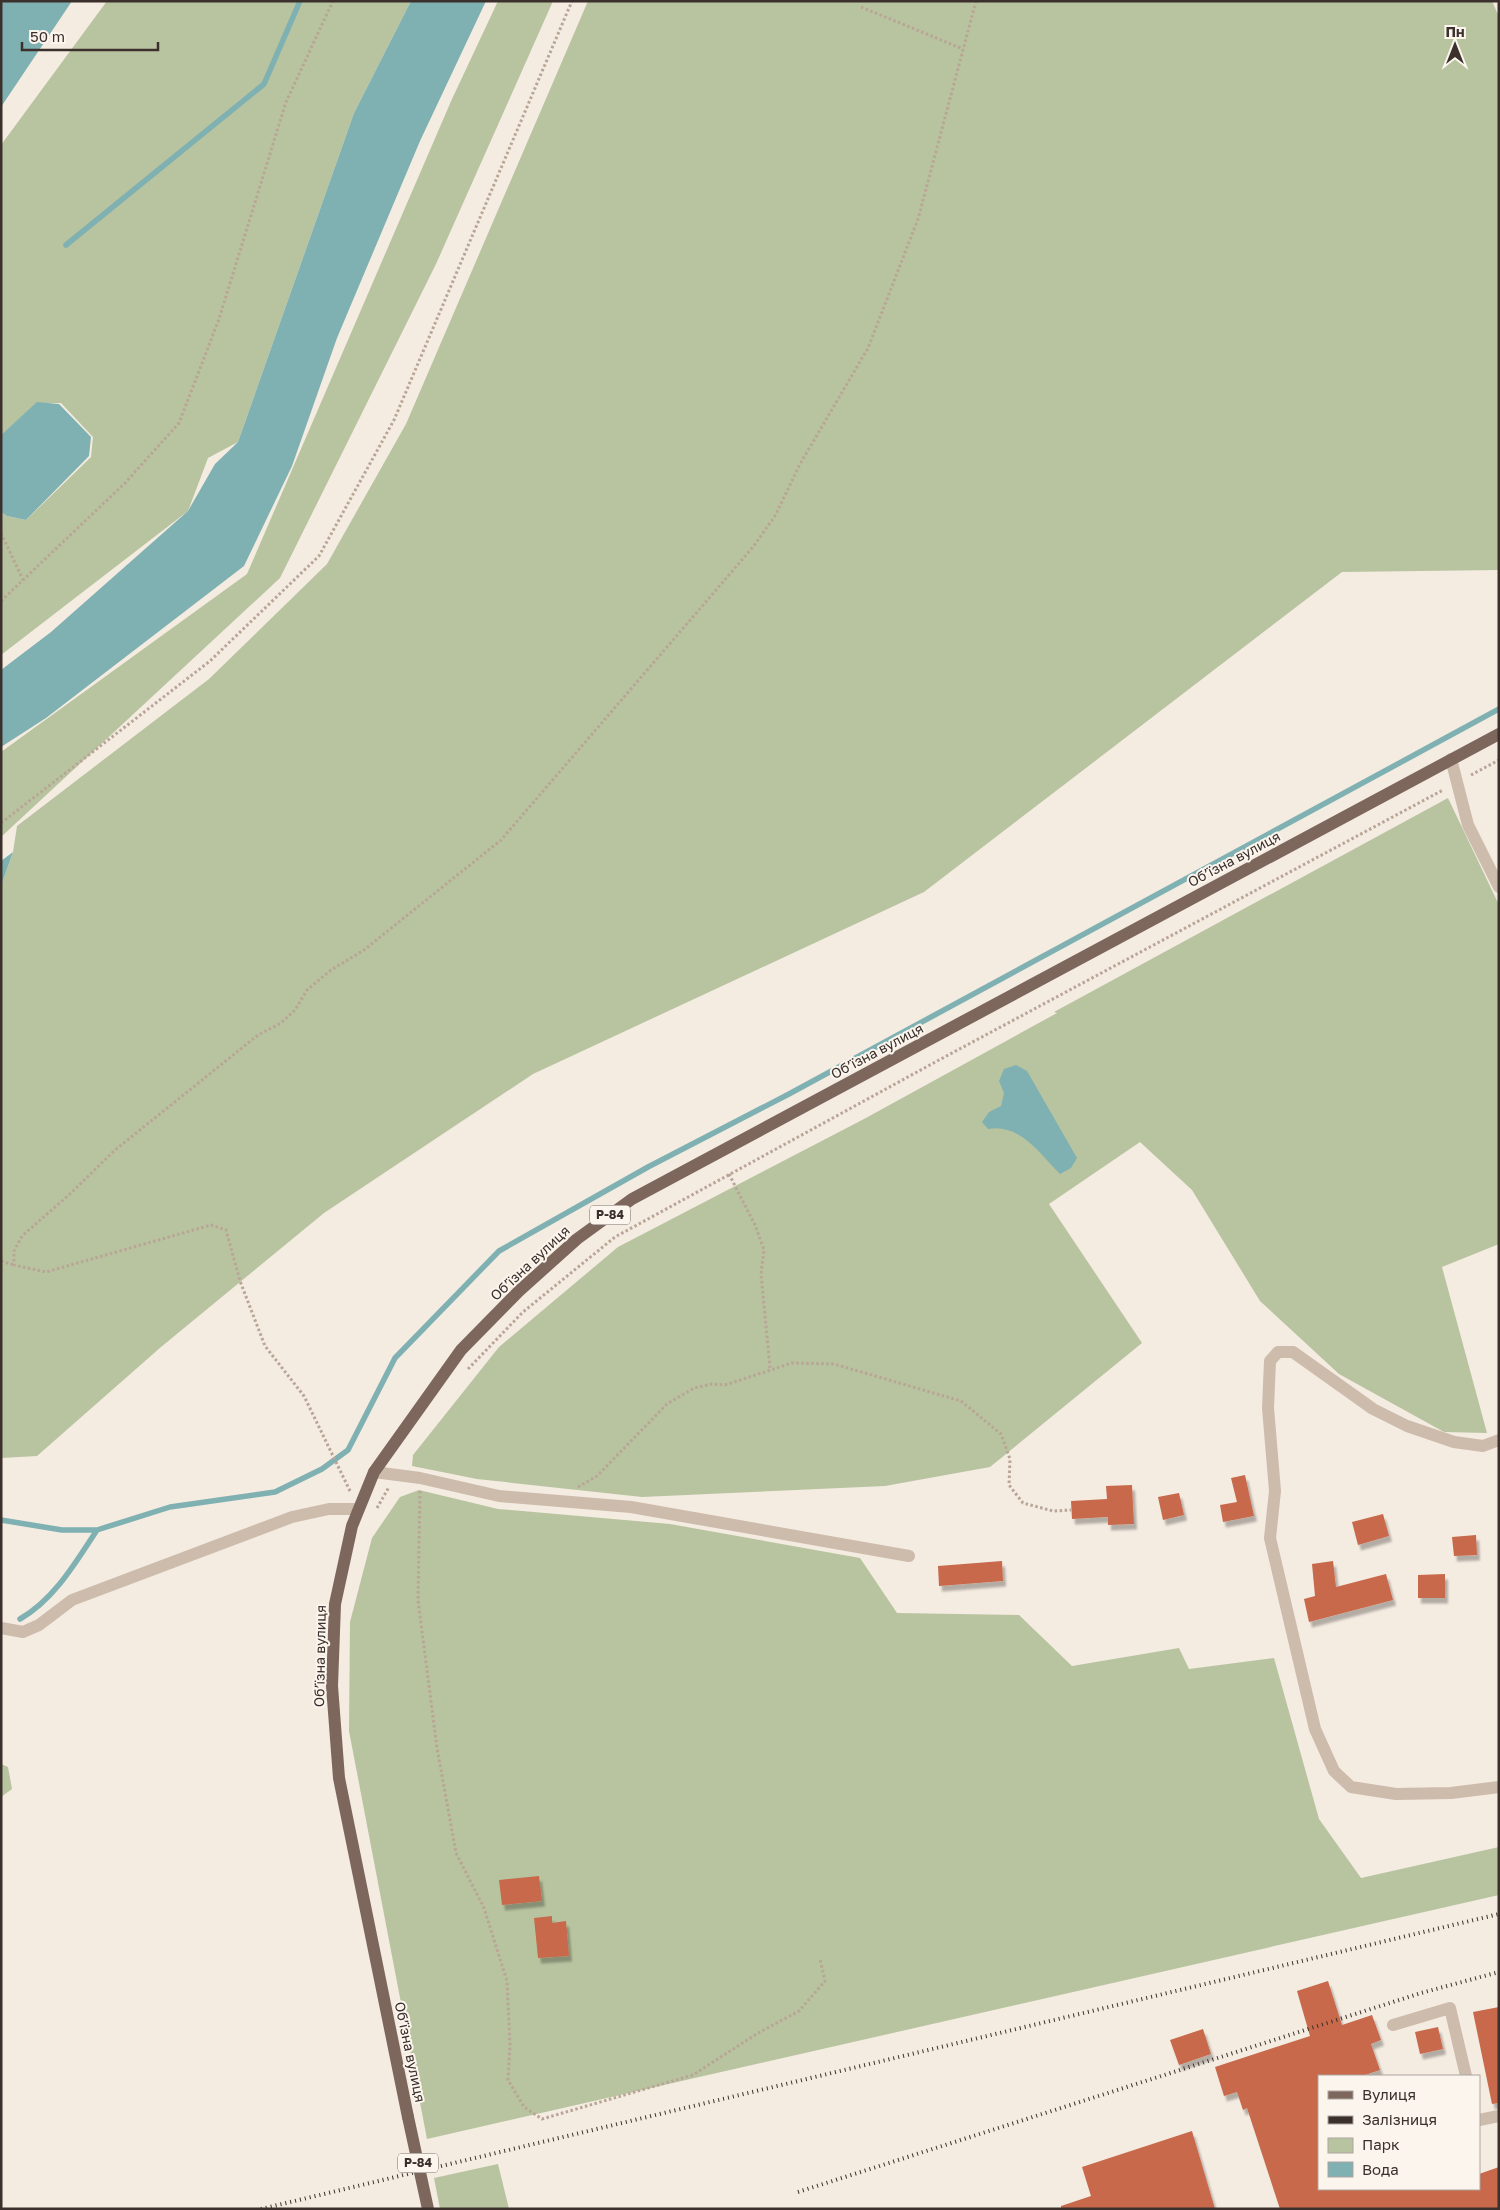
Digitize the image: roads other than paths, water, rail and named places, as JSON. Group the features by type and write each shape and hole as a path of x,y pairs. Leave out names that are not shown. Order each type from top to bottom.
{"main road":[{"name":"Обʼїзна вулиця","path":"428,2209 339,1778 332,1686 335,1604 352,1526 374,1472 461,1350 519,1291 577,1239 632,1199 1499,734"}],"street":[{"path":"1451,759 1468,825 1499,887"},
{"path":"1499,1440 1483,1446 1454,1442 1407,1426 1373,1409 1293,1352 1278,1352 1270,1361 1268,1408 1275,1491 1270,1538 1315,1729 1334,1771 1351,1787 1396,1794 1451,1793 1499,1787"},
{"path":"374,1472 420,1478 499,1496 631,1507 909,1556"},
{"path":"1,1628 24,1632 40,1625 72,1600 292,1517 329,1508 358,1509"},
{"path":"1392,2025 1450,2008 1462,2075"},
{"path":"1480,2120 1499,2116"}],"water":[{"path":"1,1 72,1 1,107"},
{"path":"411,1 486,1 420,141 337,338 292,466 244,566 46,718 1,747 1,670 51,632 188,511 215,464 238,442 354,113"},
{"path":"37,402 59,404 91,437 89,456 26,520 7,516 1,512 1,435"},
{"path":"13,852 1,886 1,861"},
{"path":"1016,1065 1027,1071 1077,1158 1071,1168 1060,1174 1037,1149 1020,1135 999,1128 988,1129 982,1122 989,1112 1001,1106 1004,1093 999,1081 1004,1069"}],"waterway":[{"path":"66,245 264,84 300,1"},
{"path":"97,1530 170,1507 275,1492 322,1469 348,1450 395,1358 499,1251 648,1167 789,1094 1499,709"},
{"path":"1,1520 62,1530 97,1530 54,1591 20,1619"}],"railway":[{"path":"261,2209 1499,1914"},
{"path":"798,2192 1421,1993 1499,1972"}]}
